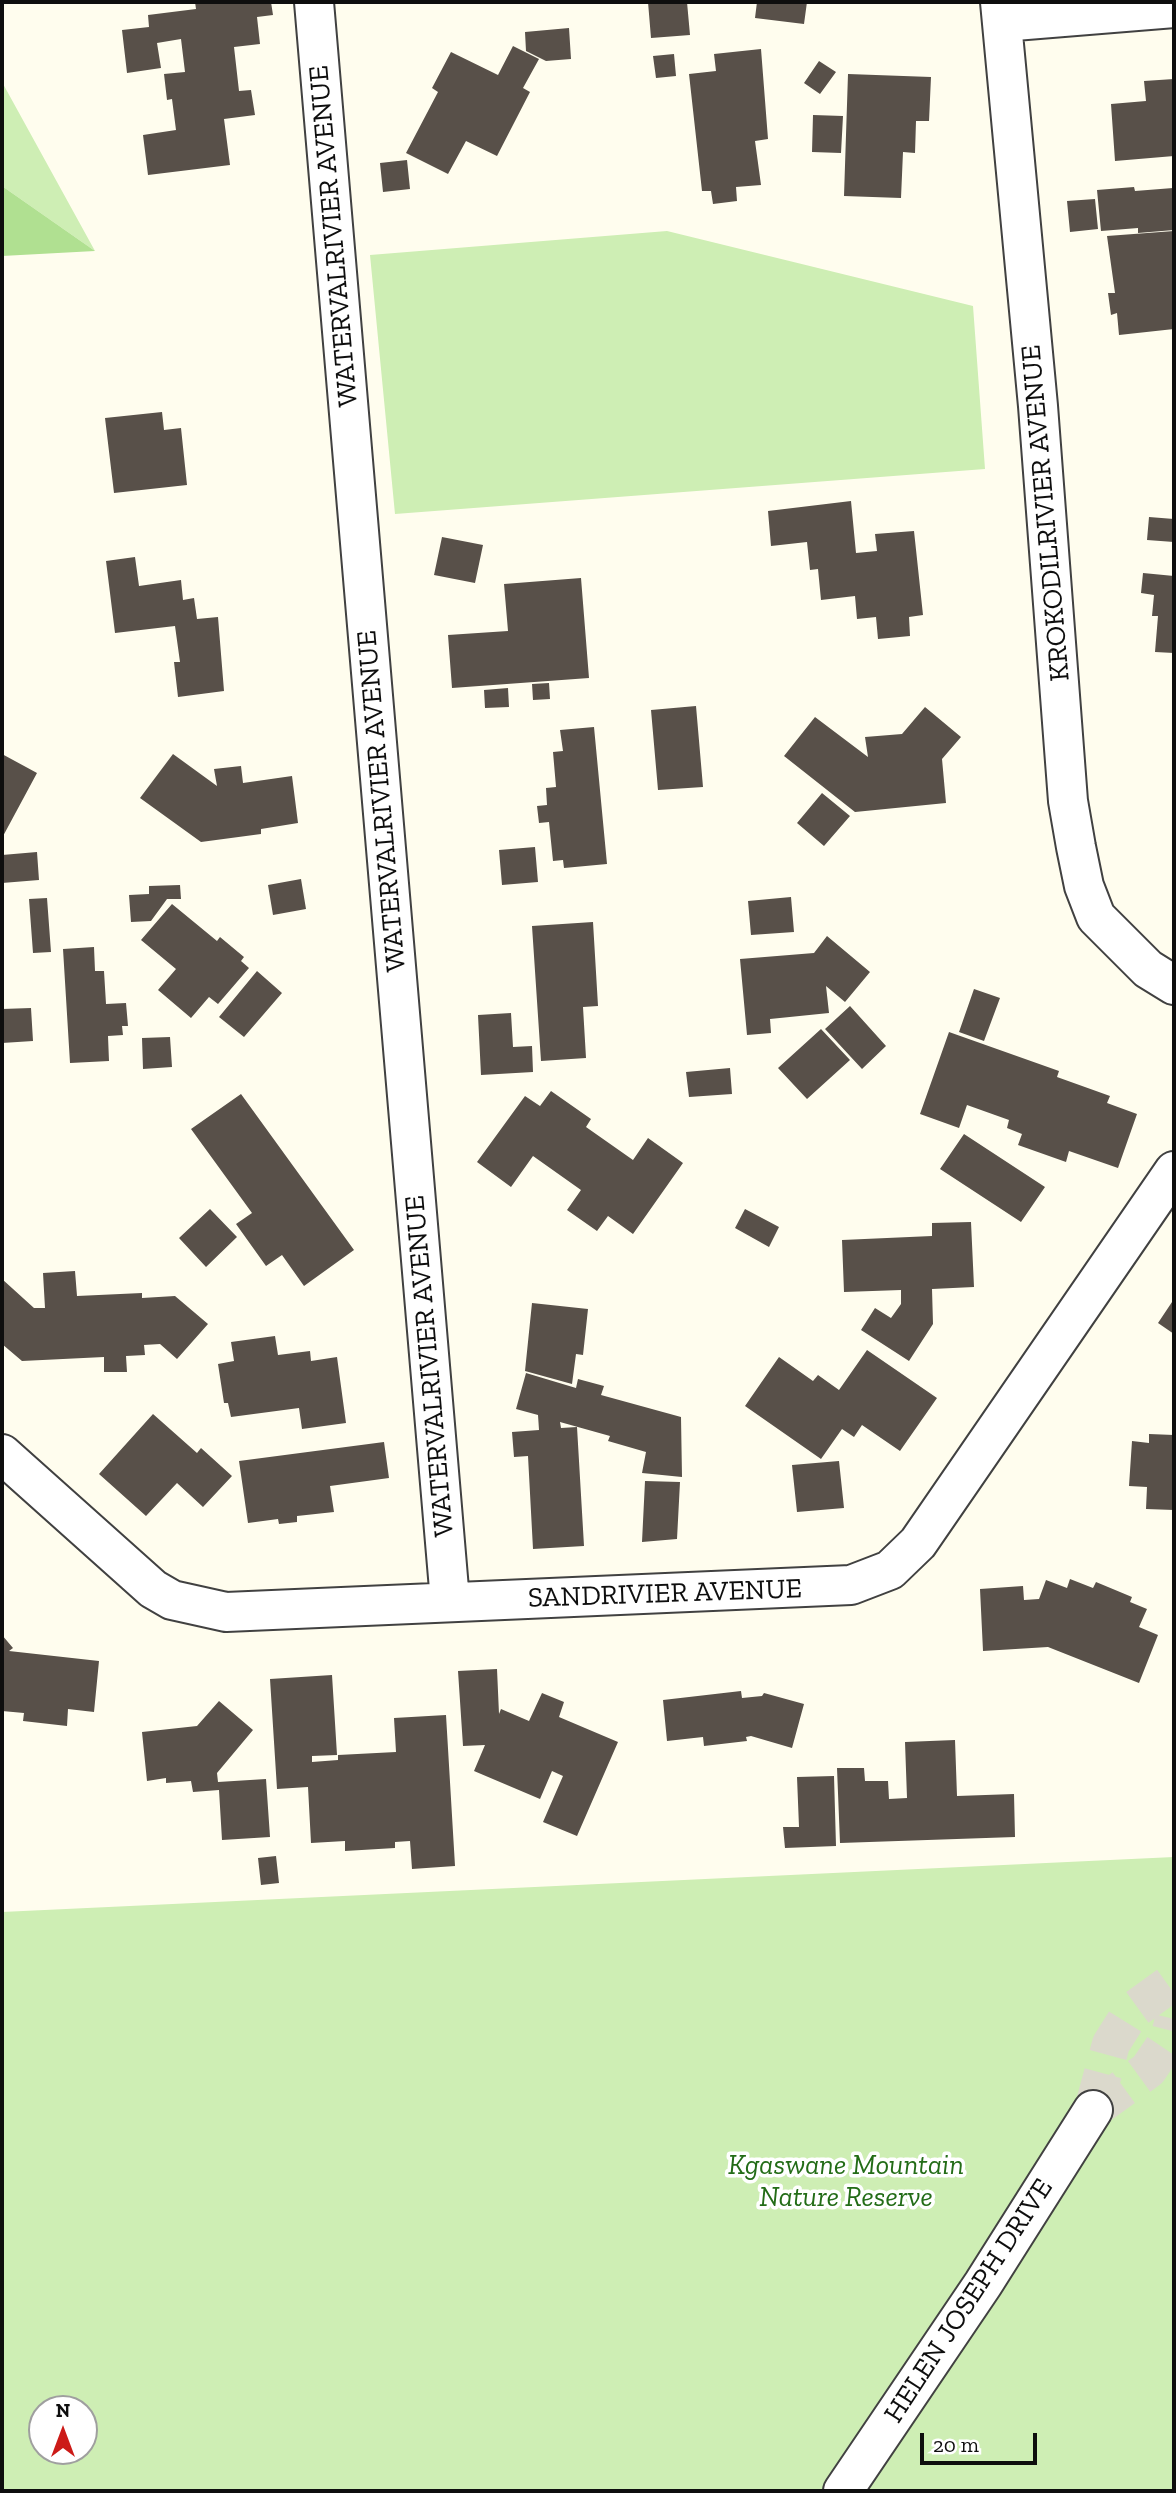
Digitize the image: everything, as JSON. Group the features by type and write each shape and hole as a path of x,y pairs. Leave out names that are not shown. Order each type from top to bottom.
{"street":[{"name":"WATERVALRIVIER AVENUE","path":"314,2 450,1601"},
{"path":"1001,12 1174,8"},
{"name":"KROKODILRIVIER AVENUE","path":"1001,12 1038,406 1068,801 1076,847 1084,886 1096,917 1148,970 1174,985"},
{"name":"SANDRIVIER AVENUE","path":"2,1454 125,1567 172,1600 226,1612 265,1613 450,1601 851,1586 890,1570 918,1544 1174,1171"},
{"name":"HELEN JOSEPH DRIVE","path":"843,2491 983,2284 1093,2110"}],"green space":[{"path":"2,82 95,251 2,186"},
{"path":"2,186 95,251 2,256"},
{"path":"667,231 973,306 985,469 395,514 370,255"},
{"name":"Kgaswane Mountain Nature Reserve","path":"1174,1857 1174,2491 2,2491 2,1912"}],"building":[{"path":"195,2 271,2 273,15 257,17 260,44 234,47 239,91 251,90 255,115 224,119 230,165 148,175 143,135 176,130 172,99 167,100 164,74 185,72 181,39 157,43 161,68 127,73 122,30 149,27 148,15 196,9"},
{"path":"648,2 687,2 690,35 651,38"},
{"path":"757,2 807,2 804,24 755,18"},
{"path":"569,28 571,59 546,61 526,51 525,32"},
{"path":"513,46 539,59 523,88 530,92 497,156 466,141 448,174 406,153 438,92 432,88 451,52 498,75"},
{"path":"761,49 768,139 755,141 761,185 736,187 737,201 713,204 711,191 702,191 689,74 716,71 714,54"},
{"path":"674,54 676,76 656,78 653,56"},
{"path":"819,61 836,72 820,94 804,83"},
{"path":"848,74 931,77 929,121 916,121 915,153 903,152 901,198 844,196"},
{"path":"1174,79 1174,156 1115,161 1111,104 1146,101 1144,81"},
{"path":"813,115 843,116 841,153 812,152"},
{"path":"407,160 410,189 383,192 380,163"},
{"path":"1134,187 1135,191 1173,188 1174,230 1138,233 1138,228 1101,231 1097,190"},
{"path":"1095,199 1098,229 1070,232 1067,201"},
{"path":"1174,231 1174,329 1119,335 1117,313 1111,315 1108,293 1115,293 1107,236"},
{"path":"162,412 164,430 181,428 187,485 114,493 105,418"},
{"path":"851,501 856,553 877,551 875,534 914,531 923,615 909,617 910,636 878,639 876,617 857,619 855,596 821,600 818,569 810,570 807,542 771,546 768,511"},
{"path":"1149,517 1174,519 1174,542 1147,540"},
{"path":"442,537 483,545 475,583 434,575"},
{"path":"135,557 139,586 181,580 183,600 194,598 197,619 218,617 224,691 178,697 174,662 180,662 175,626 115,633 106,561"},
{"path":"1143,573 1174,576 1174,653 1155,652 1158,616 1152,616 1154,595 1141,593"},
{"path":"581,578 589,678 452,688 448,635 508,631 504,584"},
{"path":"549,683 550,699 533,700 532,684"},
{"path":"508,688 509,707 485,708 484,690"},
{"path":"696,706 703,787 658,790 651,710"},
{"path":"925,707 961,737 942,759 946,803 855,812 784,756 815,717 868,757 865,737 902,734"},
{"path":"594,727 607,864 564,868 563,860 553,861 549,822 539,823 537,806 547,805 546,788 556,787 553,752 563,751 560,730"},
{"path":"2,754 37,773 2,838"},
{"path":"173,754 217,786 214,769 241,766 243,783 292,776 298,823 261,829 261,834 201,842 140,798"},
{"path":"822,793 850,816 824,846 797,823"},
{"path":"535,847 538,882 502,885 499,850"},
{"path":"37,852 39,880 2,883 2,855"},
{"path":"301,879 306,909 273,915 268,885"},
{"path":"180,885 181,899 167,899 151,921 131,922 129,895 149,894 149,886"},
{"path":"791,897 794,932 751,935 748,901"},
{"path":"47,898 51,952 33,953 29,899"},
{"path":"172,904 217,941 220,937 244,957 241,961 249,968 218,1004 209,997 191,1018 158,990 176,969 141,940"},
{"path":"593,922 598,1006 583,1007 586,1058 541,1061 532,926"},
{"path":"827,936 870,972 845,1002 826,986 829,1013 770,1019 771,1033 747,1035 740,959 814,953"},
{"path":"94,947 95,971 104,971 106,1004 126,1003 128,1026 122,1026 123,1035 108,1036 109,1061 70,1063 63,949"},
{"path":"257,971 282,993 244,1037 219,1017"},
{"path":"974,989 1000,998 984,1041 959,1032"},
{"path":"850,1006 886,1046 862,1069 825,1029"},
{"path":"31,1008 33,1041 2,1043 2,1009"},
{"path":"511,1013 513,1047 532,1046 533,1072 481,1075 478,1015"},
{"path":"821,1029 850,1060 807,1099 778,1068"},
{"path":"949,1032 1059,1071 1057,1077 1110,1096 1107,1103 1137,1114 1118,1168 1069,1151 1066,1162 1018,1145 1022,1134 1007,1128 1009,1120 967,1105 959,1128 920,1114"},
{"path":"170,1037 172,1067 143,1069 142,1038"},
{"path":"730,1068 732,1094 689,1097 686,1072"},
{"path":"551,1091 591,1119 586,1127 633,1160 648,1138 683,1163 633,1234 608,1216 597,1231 567,1210 581,1190 533,1156 511,1187 477,1162 525,1096 540,1106"},
{"path":"241,1094 354,1250 304,1286 282,1255 266,1266 236,1224 252,1213 191,1129"},
{"path":"964,1134 1045,1187 1021,1222 940,1169"},
{"path":"210,1209 237,1237 206,1267 179,1238"},
{"path":"745,1209 779,1227 769,1247 735,1228"},
{"path":"971,1222 974,1287 932,1289 933,1324 909,1361 861,1330 875,1308 891,1318 901,1304 901,1290 844,1292 842,1240 932,1236 932,1223"},
{"path":"75,1271 77,1296 142,1293 142,1298 175,1296 208,1324 177,1359 160,1344 144,1345 145,1355 126,1356 127,1372 104,1372 104,1357 22,1361 2,1344 2,1279 34,1308 45,1308 43,1273"},
{"path":"1174,1299 1174,1334 1158,1323"},
{"path":"532,1303 588,1309 583,1355 576,1354 572,1384 525,1371"},
{"path":"275,1336 278,1355 310,1351 311,1361 337,1357 346,1423 302,1429 299,1408 231,1417 228,1403 224,1403 218,1364 234,1361 231,1342"},
{"path":"867,1350 937,1398 900,1451 862,1425 854,1437 842,1429 821,1459 745,1406 779,1357 813,1381 818,1375 839,1390"},
{"path":"526,1373 576,1388 578,1379 604,1386 601,1395 681,1417 682,1477 642,1473 646,1452 608,1441 610,1436 560,1422 561,1428 577,1427 584,1546 533,1549 528,1456 514,1457 512,1432 539,1430 538,1415 516,1409"},
{"path":"153,1414 197,1453 201,1448 232,1476 203,1507 177,1483 146,1516 99,1474"},
{"path":"1149,1434 1174,1435 1174,1510 1146,1509 1147,1487 1129,1486 1132,1441 1149,1443"},
{"path":"384,1442 389,1478 330,1486 334,1512 297,1516 297,1522 279,1524 278,1519 248,1523 239,1461"},
{"path":"839,1461 844,1508 797,1512 792,1465"},
{"path":"645,1481 680,1482 677,1539 642,1542"},
{"path":"1070,1579 1093,1588 1096,1582 1132,1597 1130,1602 1147,1609 1139,1627 1158,1635 1139,1683 1048,1647 983,1651 980,1589 1023,1586 1024,1600 1039,1599 1046,1580 1067,1588"},
{"path":"2,1635 13,1648 9,1651 99,1661 94,1712 68,1709 67,1726 23,1721 24,1713 2,1711"},
{"path":"497,1669 499,1714 501,1709 529,1721 542,1693 564,1702 559,1717 618,1742 577,1836 543,1822 563,1776 552,1771 540,1799 474,1771 485,1745 463,1746 458,1671"},
{"path":"332,1675 337,1755 312,1756 312,1762 338,1760 338,1755 396,1752 394,1718 446,1715 455,1866 412,1869 410,1841 395,1842 395,1848 345,1851 345,1841 311,1843 308,1787 277,1789 270,1679"},
{"path":"741,1691 742,1698 762,1696 764,1693 804,1704 792,1748 751,1736 746,1737 747,1741 704,1746 703,1737 667,1741 663,1700"},
{"path":"219,1701 253,1730 217,1773 218,1782 266,1779 270,1837 222,1840 219,1790 193,1792 191,1781 166,1783 166,1778 147,1781 142,1732 197,1726"},
{"path":"955,1740 957,1796 1014,1794 1015,1837 840,1843 837,1768 864,1768 865,1781 888,1781 889,1799 907,1798 905,1742"},
{"path":"834,1776 836,1846 785,1848 783,1827 799,1827 797,1777"},
{"path":"276,1856 279,1883 261,1885 258,1858"}],"tunnel":[{"path":"1093,2110 1111,2044 1131,2012 1174,1981"},
{"path":"1093,2110 1148,2070 1169,2039 1174,2019"}]}
